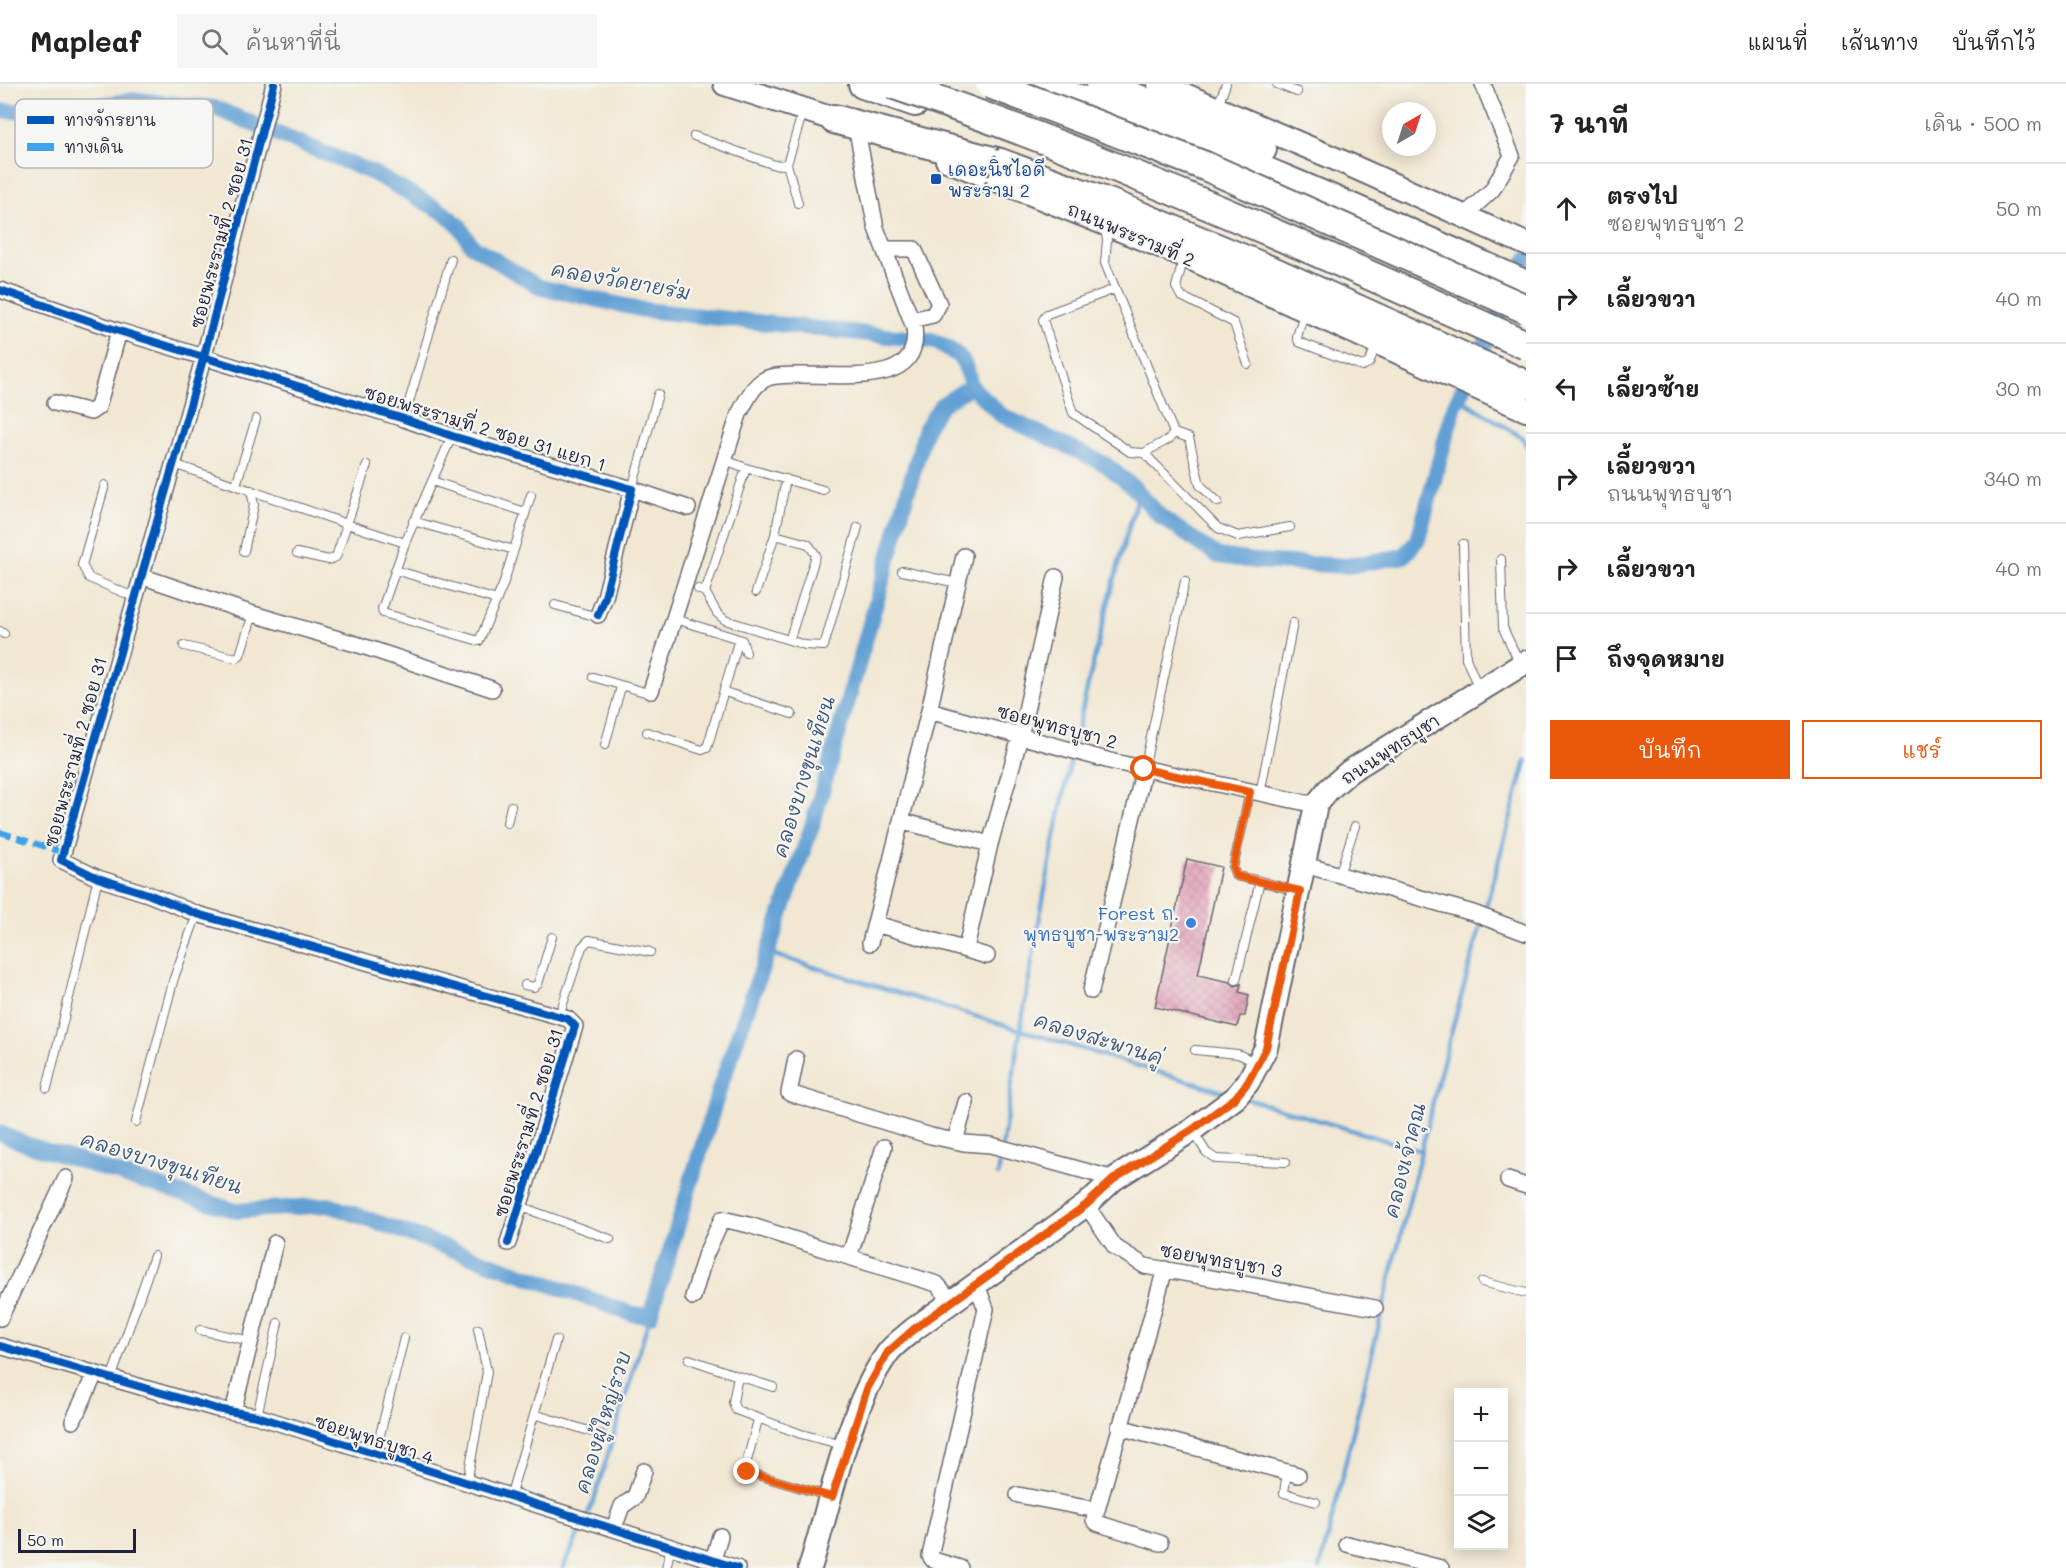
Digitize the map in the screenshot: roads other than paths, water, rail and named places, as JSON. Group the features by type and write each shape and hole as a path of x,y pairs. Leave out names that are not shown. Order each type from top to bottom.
{"highway":[{"path":"857,84 1000,163"},
{"path":"862,84 1016,137 1108,173 1526,357"},
{"path":"892,84 1073,149 1194,198 1526,345"},
{"path":"990,84 1204,166 1526,309"},
{"path":"1036,84 1134,117 1407,230 1526,285"},
{"path":"1101,84 1279,156 1526,268"},
{"path":"845,122 1000,163 1234,254 1525,401"}],"main road":[{"name":"ถนนพระรามที่ 2","path":"725,84 845,122 1103,221 1418,360 1525,401"},
{"path":"1159,84 1217,107 1526,244"},
{"name":"ถนนพุทธบูชา","path":"1316,805 1329,789 1350,771 1523,664"},
{"path":"810,1568 846,1445 867,1389 888,1352 951,1300 1086,1205 1114,1179 1192,1130 1247,1081 1266,1048 1316,805"}],"street":[{"name":"ซอยพระรามที่ 2 ซอย 31","path":"274,84 204,356 60,856 63,863 98,878 148,894 197,914 568,1019 575,1026 508,1243"},
{"path":"1472,219 1512,156 1483,84"},
{"path":"651,691 740,414 753,389 770,377 886,373 908,361 916,343 913,324 876,228 845,122"},
{"path":"885,249 914,249 939,304 933,315 913,324"},
{"name":"ซอยพระรามที่ 2 ซอย 31 แยก 1","path":"0,290 119,331 688,508"},
{"path":"55,403 91,412 98,407 119,331"},
{"path":"597,615 605,597 632,489"},
{"path":"870,943 929,711 964,556"},
{"path":"141,576 253,614 359,645 492,689"},
{"path":"966,948 990,844 1020,737 1056,577"},
{"name":"ซอยพุทธบูชา 2","path":"929,711 1144,769 1316,805"},
{"path":"1091,991 1144,769"},
{"path":"901,821 990,844"},
{"path":"1305,865 1473,914 1494,924 1526,933"},
{"path":"876,924 966,948 987,956"},
{"path":"796,1059 789,1093 955,1141 991,1145 1114,1179"},
{"path":"955,1141 966,1102"},
{"path":"849,1257 884,1147"},
{"path":"0,1318 66,1178"},
{"path":"1508,1180 1526,1186"},
{"name":"ซอยพุทธบูชา 3","path":"1086,1205 1115,1247 1145,1266 1375,1308"},
{"path":"693,1297 705,1256 722,1219 749,1225 937,1284 951,1300"},
{"path":"233,1412 275,1243"},
{"path":"1160,1543 1097,1523 1095,1520 1119,1427 1165,1269"},
{"path":"960,1568 933,1560 930,1556 986,1309 976,1283"},
{"name":"ซอยพุทธบูชา 4","path":"0,1346 94,1374 233,1412 256,1416 737,1568"},
{"path":"73,1421 94,1374"},
{"path":"1119,1427 1293,1473"},
{"path":"614,1528 622,1506 635,1497 644,1471"},
{"path":"1018,1496 1097,1510"},
{"path":"713,1560 720,1536"},
{"path":"1347,1544 1441,1568"}],"lane":[{"path":"1217,107 1226,84"},
{"path":"1277,84 1297,92"},
{"path":"798,203 787,164 804,109"},
{"path":"694,136 775,165 787,164"},
{"path":"1103,221 1107,240 1105,263 1115,289 1174,433 1189,438 1200,485 1218,502"},
{"path":"1185,256 1176,287 1181,296 1234,324 1248,364"},
{"path":"404,418 451,259"},
{"path":"1115,289 1047,314 1043,320 1073,413 1130,452 1144,453 1169,439 1174,433"},
{"path":"1306,309 1297,336 1299,342 1362,366 1369,363 1378,342"},
{"path":"632,489 658,394"},
{"path":"236,485 256,419"},
{"path":"452,436 413,521 382,609 383,614 479,641 497,600 531,495"},
{"path":"1144,453 1218,528 1238,536 1290,527"},
{"path":"725,460 822,490"},
{"path":"174,464 405,543"},
{"path":"297,553 329,560 336,557 367,465"},
{"path":"746,468 702,591 717,613 725,620 790,638 806,645 825,645 858,527"},
{"path":"756,592 775,535 786,479"},
{"path":"432,481 525,512"},
{"path":"105,484 82,565 89,578 134,597"},
{"path":"244,551 254,505 251,490"},
{"path":"413,521 514,550"},
{"path":"775,535 808,544 816,555 790,638"},
{"path":"1463,544 1466,657 1480,692"},
{"path":"1501,559 1503,628 1523,664"},
{"path":"395,570 497,600"},
{"path":"902,571 957,583"},
{"path":"1144,769 1185,581"},
{"path":"555,604 597,615"},
{"path":"184,646 236,658 240,656 253,614"},
{"path":"675,619 739,639 743,641 746,653"},
{"path":"1293,623 1255,793 1233,868 1236,876 1300,891"},
{"path":"647,732 705,749 708,746 739,639"},
{"path":"593,677 644,694 651,691"},
{"path":"605,746 621,687"},
{"path":"725,692 792,714"},
{"path":"507,823 511,806"},
{"path":"1339,875 1355,826"},
{"path":"47,1088 98,878"},
{"path":"1236,980 1260,881"},
{"path":"136,1122 174,978 197,914"},
{"path":"525,986 534,987 538,984 552,937"},
{"path":"559,1016 582,947 589,940 650,952"},
{"path":"1195,1050 1238,1054 1247,1081"},
{"path":"1192,1130 1206,1152 1216,1160 1286,1162"},
{"path":"519,1206 610,1239"},
{"path":"111,1378 154,1256"},
{"path":"1482,1282 1526,1293"},
{"path":"256,1416 278,1323"},
{"path":"467,1484 487,1372 478,1329"},
{"path":"200,1330 251,1341"},
{"path":"375,1455 404,1338"},
{"path":"510,1497 556,1340"},
{"path":"689,1359 773,1387"},
{"path":"738,1376 733,1402 736,1410 758,1420 846,1445"},
{"path":"534,1414 602,1435"},
{"path":"758,1420 745,1468 747,1472 832,1497"},
{"path":"1293,1473 1283,1490 1284,1493 1317,1502"},
{"path":"666,1568 671,1547"}],"waterway":[{"name":"คลองวัดยายร่ม","path":"213,108 373,173 441,211 459,225 471,245 539,287 644,310 934,341 956,353 964,362 971,386"},
{"name":"คลองวัดยายร่ม","path":"0,111 15,111"},
{"name":"คลองบางขุนเทียน","path":"0,1133 23,1143 236,1211 329,1205 632,1314 650,1316 720,1087 812,826 926,428 941,405 971,386 1001,415 1105,464 1133,487 1161,517 1218,556 1255,561 1347,566 1404,556 1418,539 1454,407 1526,260"},
{"name":"คลองเจ้าคุณ","path":"1459,398 1523,438 1526,445"},
{"path":"998,1175 1025,1003 1056,831 1093,661 1139,493"},
{"name":"คลองเจ้าคุณ","path":"1320,1568 1439,1077 1526,761"},
{"name":"คลองสะพานคู่","path":"768,953 1230,1094"},
{"name":"คลองสะพานคู่","path":"1244,1098 1421,1151"},
{"name":"คลองผู้ใหญ่รวบ","path":"563,1568 594,1500 650,1316"}],"place":[{"name":"เดอะนิชไอดี พระราม 2","path":"936,179"},
{"name":"Forest ถ. พุทธบูชา-พระราม2","path":"1191,923"}]}
